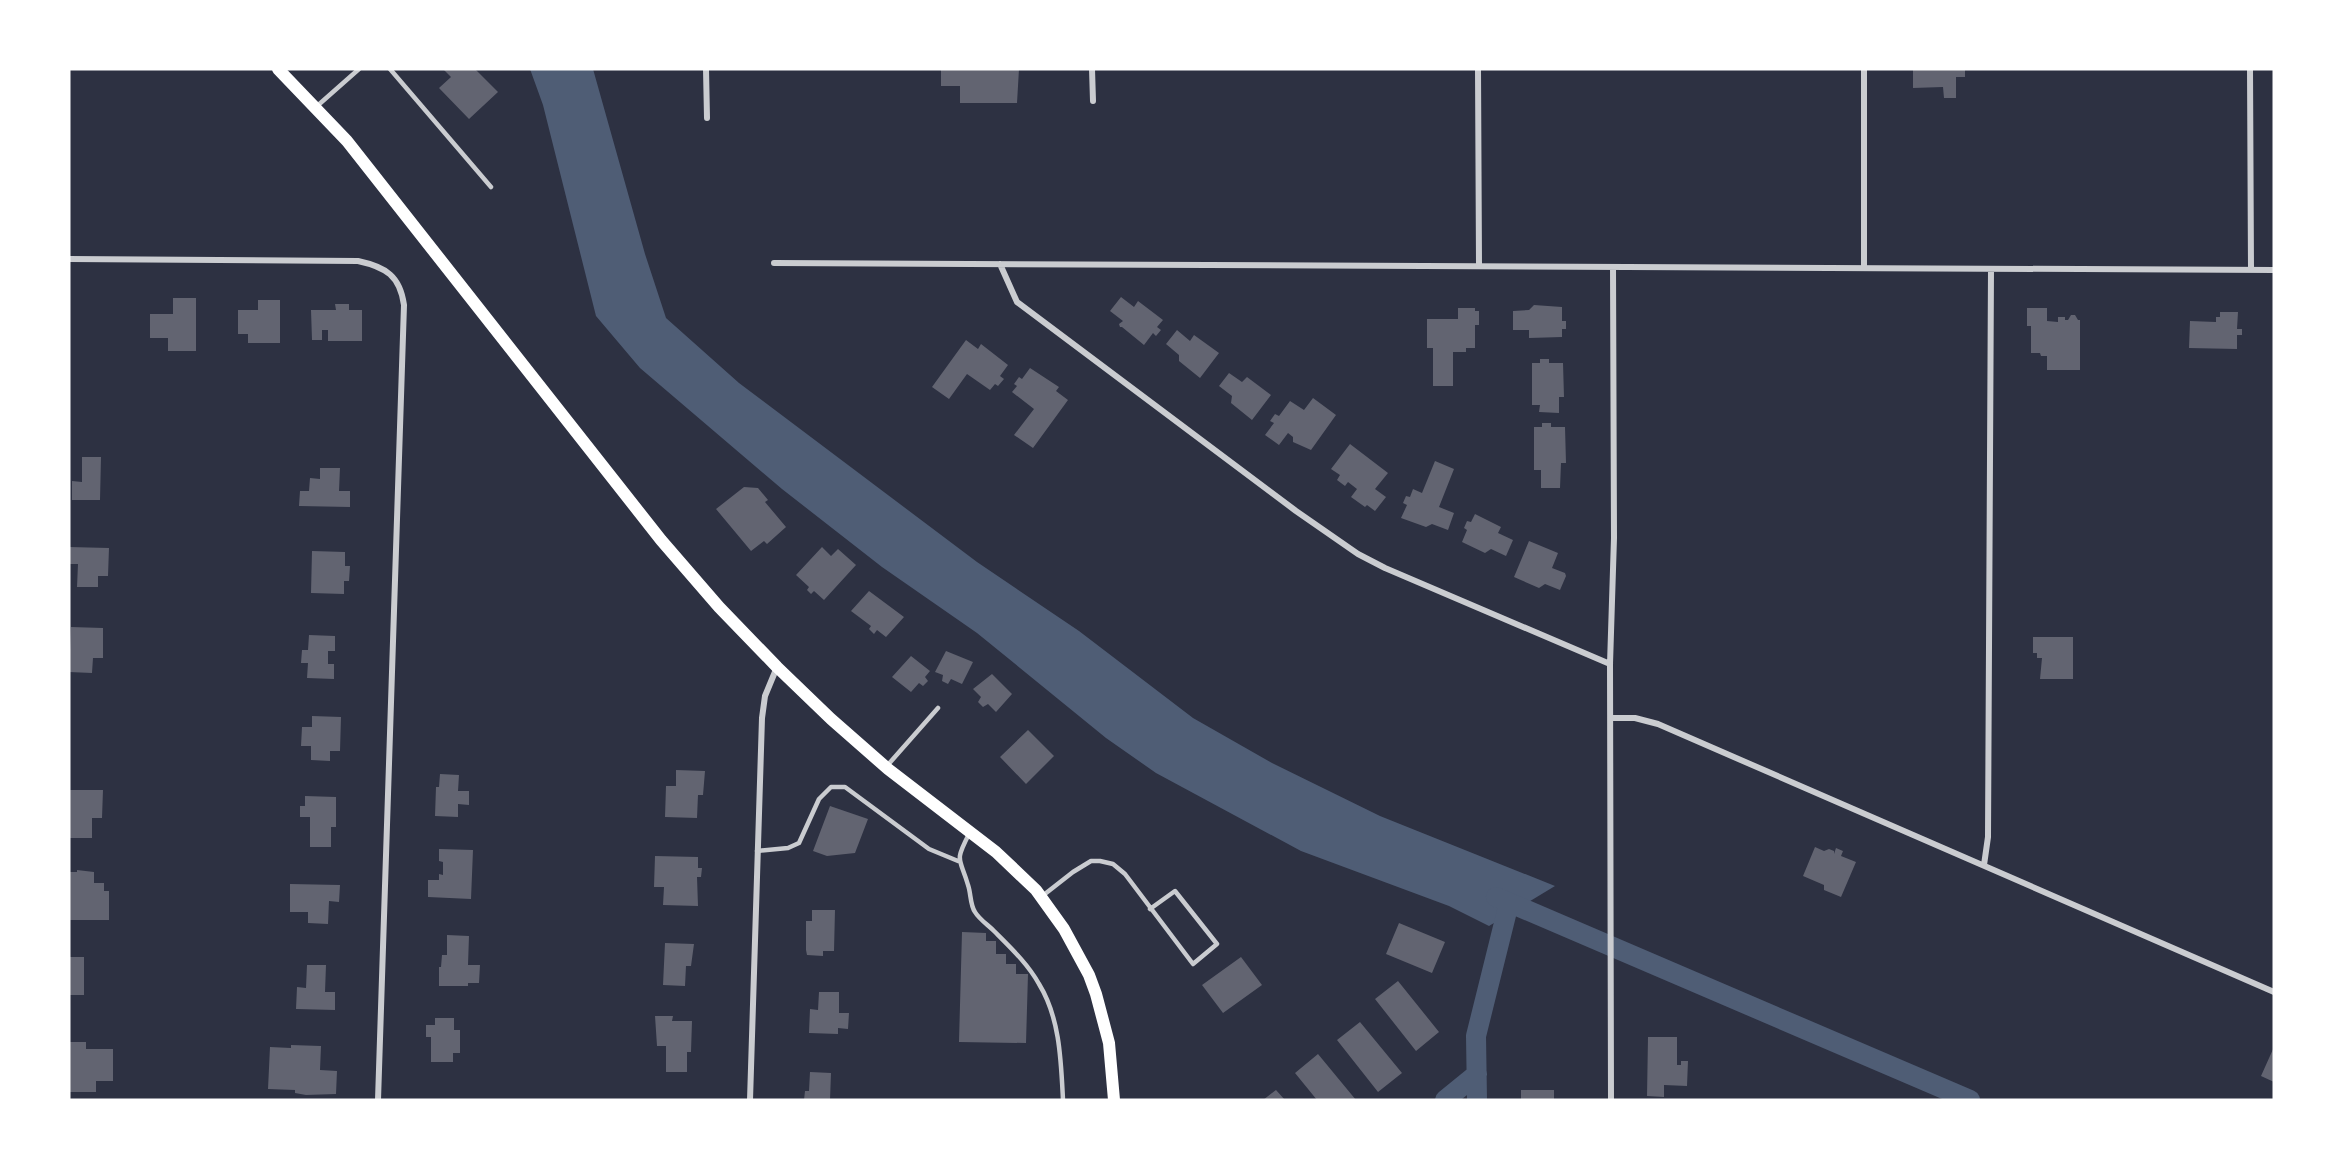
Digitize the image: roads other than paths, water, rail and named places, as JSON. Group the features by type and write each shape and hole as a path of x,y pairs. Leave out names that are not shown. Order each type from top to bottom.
{"main road":[{"path":"283,71 347,141 661,540 719,607 831,719 886,768 1018,872 1041,897 1064,929 1089,975 1096,994 1109,1043 1114,1100"}],"street":[{"path":"706,69 707,118"},
{"path":"1092,69 1093,101"},
{"path":"1478,69 1479,265"},
{"path":"1864,69 1864,268"},
{"path":"2250,69 2251,270"},
{"path":"69,259 358,261 379,265 393,276 402,291 404,305 378,1100"},
{"path":"774,263 2274,270"},
{"path":"1000,264 1017,302 1296,511 1358,554 1385,568 1610,664"},
{"path":"1611,1100 1612,718 1610,664 1614,537 1614,267"},
{"path":"1984,865 1988,837 1991,269"},
{"path":"750,1100 762,718 765,696 777,667"},
{"path":"1612,718 1635,718 1658,724 2274,992"}],"lane":[{"path":"316,107 359,69"},
{"path":"390,69 491,187"},
{"path":"886,768 938,708"},
{"path":"758,851 788,848 800,843 819,799 831,787 845,787 929,849 958,861"},
{"path":"970,832 959,853 958,861 968,883 974,911 1013,950 1039,983 1052,1012 1061,1065 1063,1100"},
{"path":"1041,897 1091,861 1113,864 1125,874 1150,909 1193,964 1217,944 1175,891 1150,909"}],"water":[{"path":"530,69 593,69 645,254 666,318 739,383 977,562 1079,631 1193,718 1272,763 1380,816 1555,886 1489,926 1449,906 1301,851 1156,773 1106,738 977,633 882,567 782,489 640,368 596,316 543,105"}],"waterway":[{"path":"1496,897 1970,1100"},
{"path":"1477,1100 1476,1036 1509,903"},
{"path":"1445,1100 1477,1074"}]}
